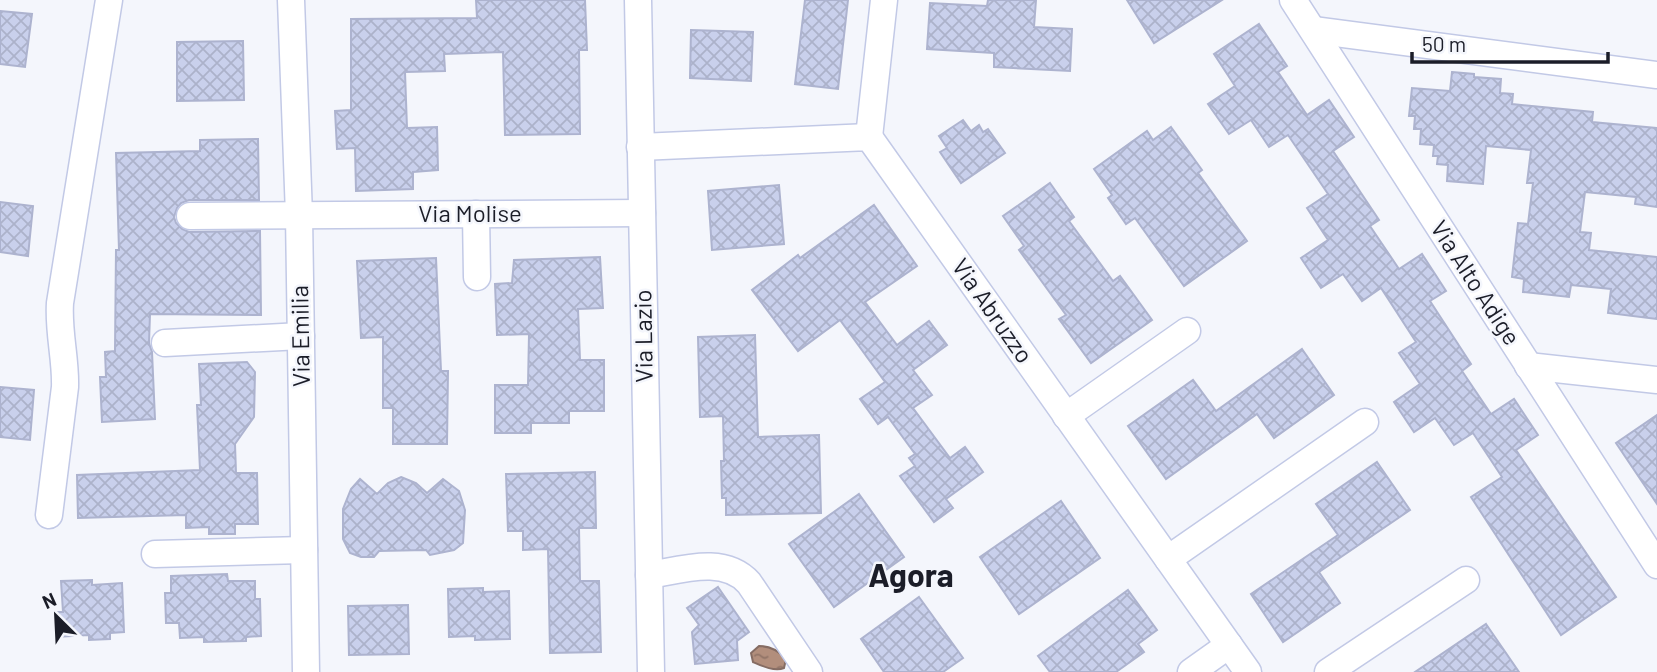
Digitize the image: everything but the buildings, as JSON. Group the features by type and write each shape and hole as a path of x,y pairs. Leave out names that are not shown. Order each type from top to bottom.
{"street":[{"path":"49,515 65,387 59,323 60,303 109,0"},
{"name":"Via Emilia","path":"290,0 299,215 306,672"},
{"name":"Via Lazio","path":"638,0 651,672"},
{"path":"640,147 869,136 884,0"},
{"name":"Via Alto Adige","path":"1293,0 1657,565"},
{"path":"1312,30 1657,75"},
{"name":"Via Abruzzo","path":"869,136 1248,672"},
{"name":"Via Molise","path":"190,216 642,213"},
{"path":"475,214 477,277"},
{"path":"1066,416 1187,331"},
{"path":"165,342 301,336"},
{"path":"1528,366 1657,380"},
{"path":"1168,559 1365,422"},
{"path":"155,554 304,550"},
{"path":"649,575 707,566 723,567 741,574 750,583 809,672"},
{"path":"1328,672 1466,580"},
{"path":"1191,672 1229,645"}],"water":[{"path":"759,646 770,648 783,656 786,659 784,668 773,669 753,662 751,653"}],"district":[{"name":"Agora","path":"911,576"}]}
